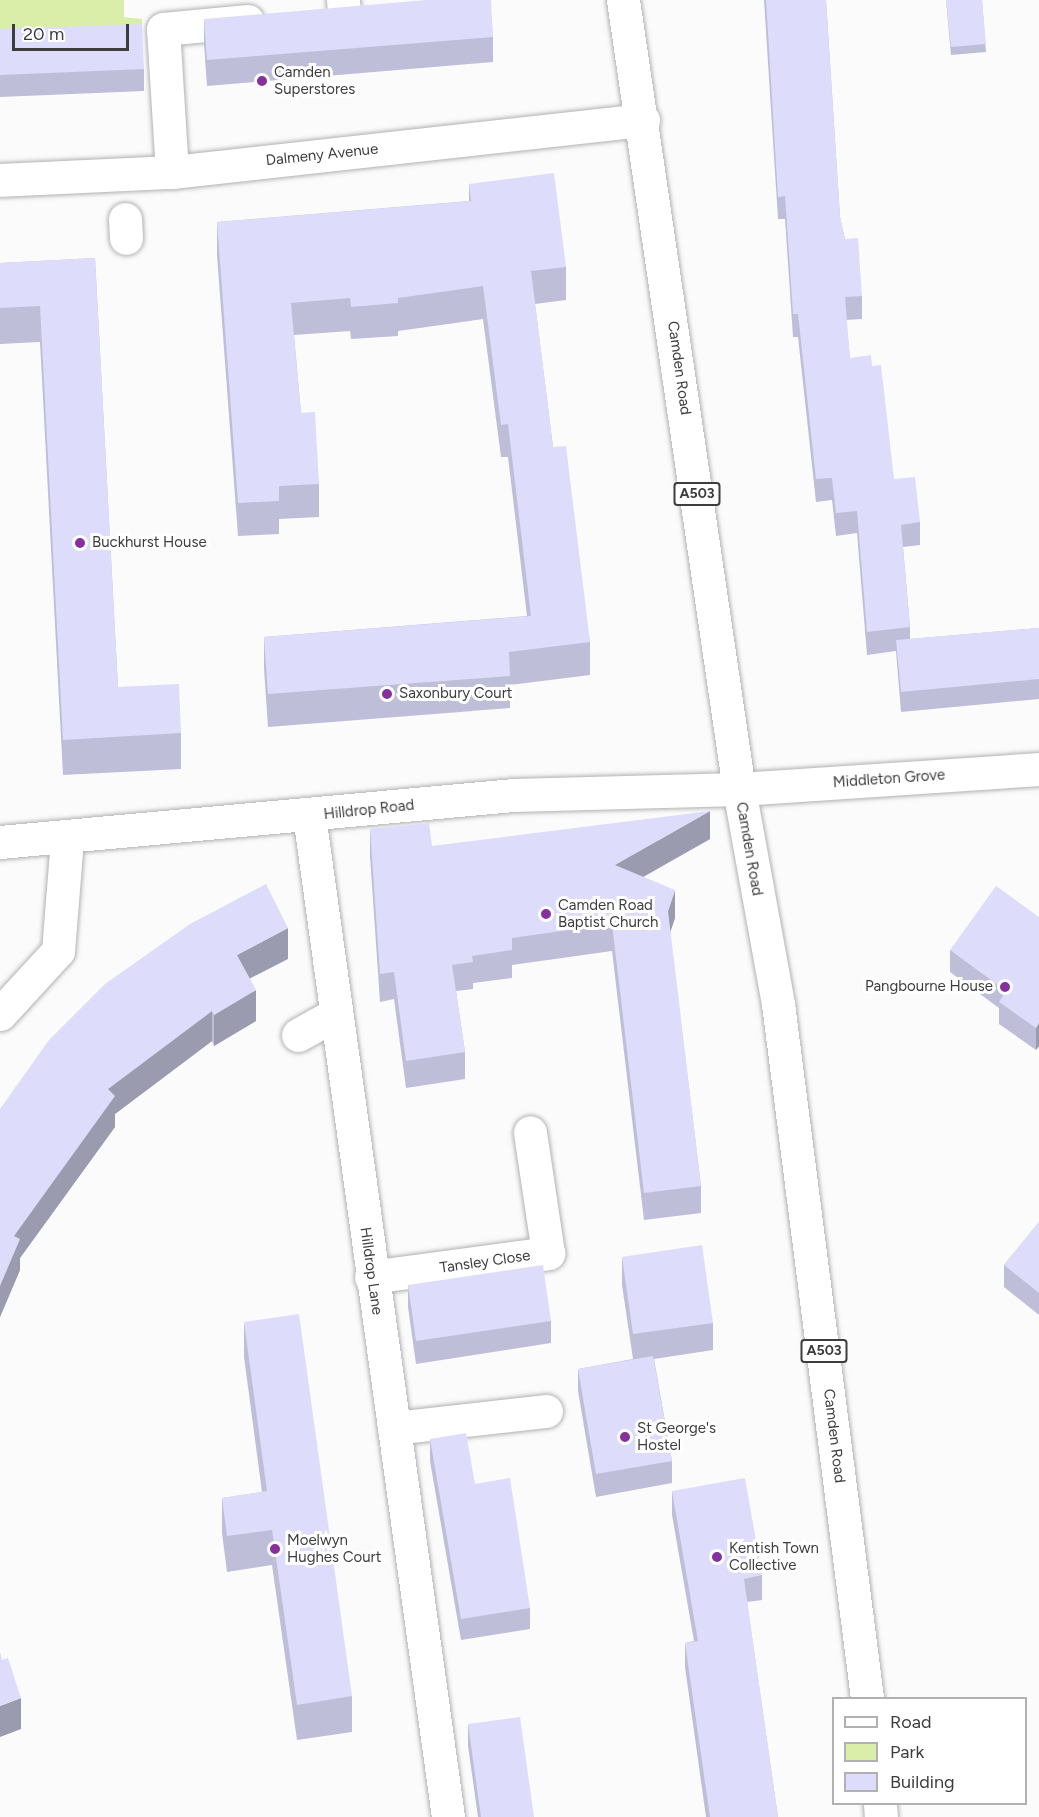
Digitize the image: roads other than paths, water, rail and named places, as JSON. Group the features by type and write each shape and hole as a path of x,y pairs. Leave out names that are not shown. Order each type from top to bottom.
{"main road":[{"name":"Camden Road","path":"623,0 644,120 739,789 779,1015 867,1697"},
{"path":"310,16 344,7 378,10"},
{"path":"172,172 163,28 276,19"},
{"name":"Dalmeny Avenue","path":"0,180 172,172 644,120"},
{"name":"Middleton Grove","path":"739,789 1039,769"},
{"name":"Hilldrop Road","path":"0,842 67,838 513,795 739,789"},
{"name":"Hilldrop Lane","path":"309,815 334,1015 448,1817"},
{"path":"0,1014 58,951 67,838"},
{"path":"298,1035 334,1015"},
{"name":"Tansley Close","path":"371,1277 548,1253 530,1132"},
{"path":"394,1428 546,1412"}],"place":[{"name":"Camden Superstores","path":"262,81"},
{"name":"Buckhurst House","path":"80,543"},
{"name":"Saxonbury Court","path":"387,694"},
{"name":"Camden Road Baptist Church","path":"546,914"},
{"name":"Pangbourne House","path":"1005,987"},
{"name":"St George's Hostel","path":"625,1437"},
{"name":"Moelwyn Hughes Court","path":"275,1549"},
{"name":"Kentish Town Collective","path":"717,1557"}]}
